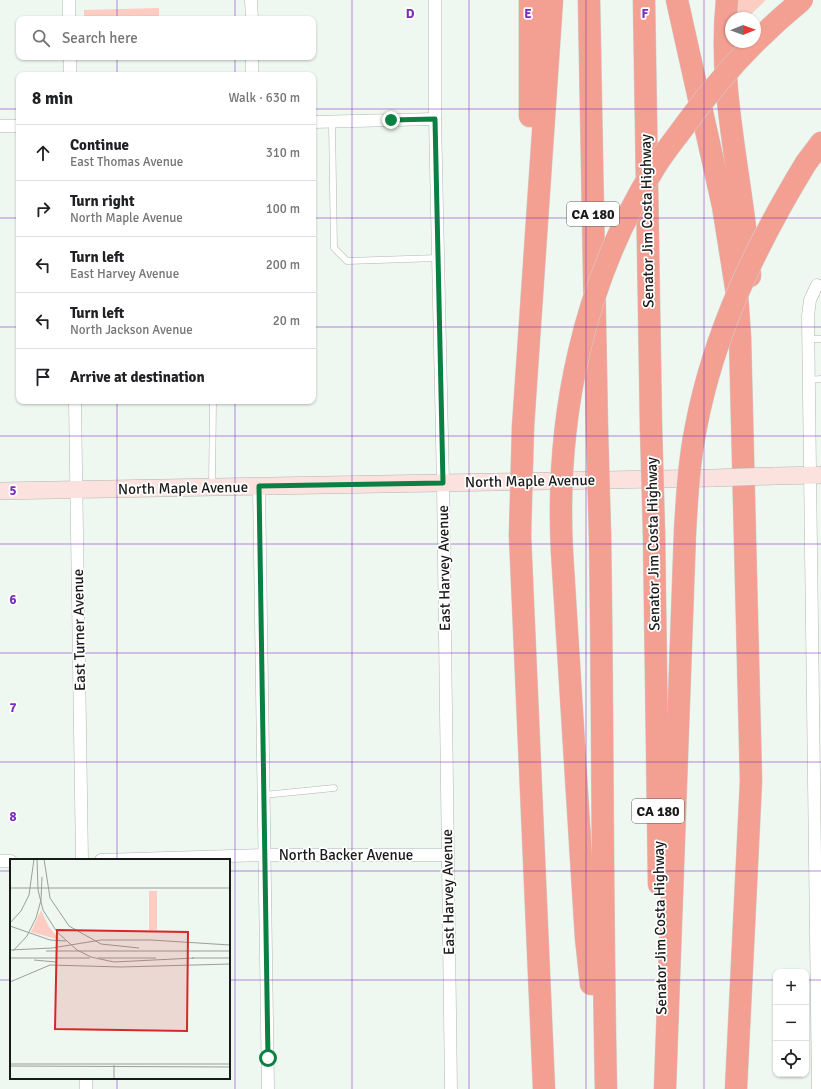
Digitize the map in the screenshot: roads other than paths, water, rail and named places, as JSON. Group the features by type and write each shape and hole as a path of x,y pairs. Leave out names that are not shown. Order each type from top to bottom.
{"highway":[{"path":"530,0 531,74 520,535 544,1089"},
{"path":"523,427 552,0"},
{"name":"CA 180","path":"589,0 600,535 603,747 603,944 606,1089"},
{"name":"Senator Jim Costa Highway","path":"644,0 664,1089"},
{"path":"677,0 723,206 737,294 742,364 751,781 736,1089"},
{"path":"727,0 725,52 727,90 747,242 752,294 753,365 746,521"},
{"path":"601,1089 586,938 562,552 560,479 567,410 573,376 597,288 613,248 633,205 655,166 706,96 767,30 802,0"},
{"path":"664,1089 687,492 693,446 700,408 711,366 740,286 756,250 806,163 821,143"},
{"path":"742,990 744,1089"}],"street":[{"path":"69,0 69,16"},
{"path":"251,0 252,16"},
{"name":"East Harvey Avenue","path":"435,0 435,119 443,483 451,1089"},
{"path":"70,60 70,72"},
{"path":"252,60 252,72"},
{"path":"316,122 435,119"},
{"path":"0,126 16,126"},
{"path":"817,284 810,300 808,316 808,380 816,475 814,550 818,907 818,1089"},
{"name":"East Turner Avenue","path":"75,404 82,859"},
{"name":"North Maple Avenue","path":"0,491 816,475"},
{"path":"259,486 268,1089"},
{"name":"North Backer Avenue","path":"134,859 265,855 447,855"}],"lane":[{"path":"332,122 334,248 347,261 438,258"},
{"path":"808,339 821,339"},
{"path":"808,380 821,379"},
{"path":"212,487 213,404"},
{"path":"264,795 334,788"}]}
